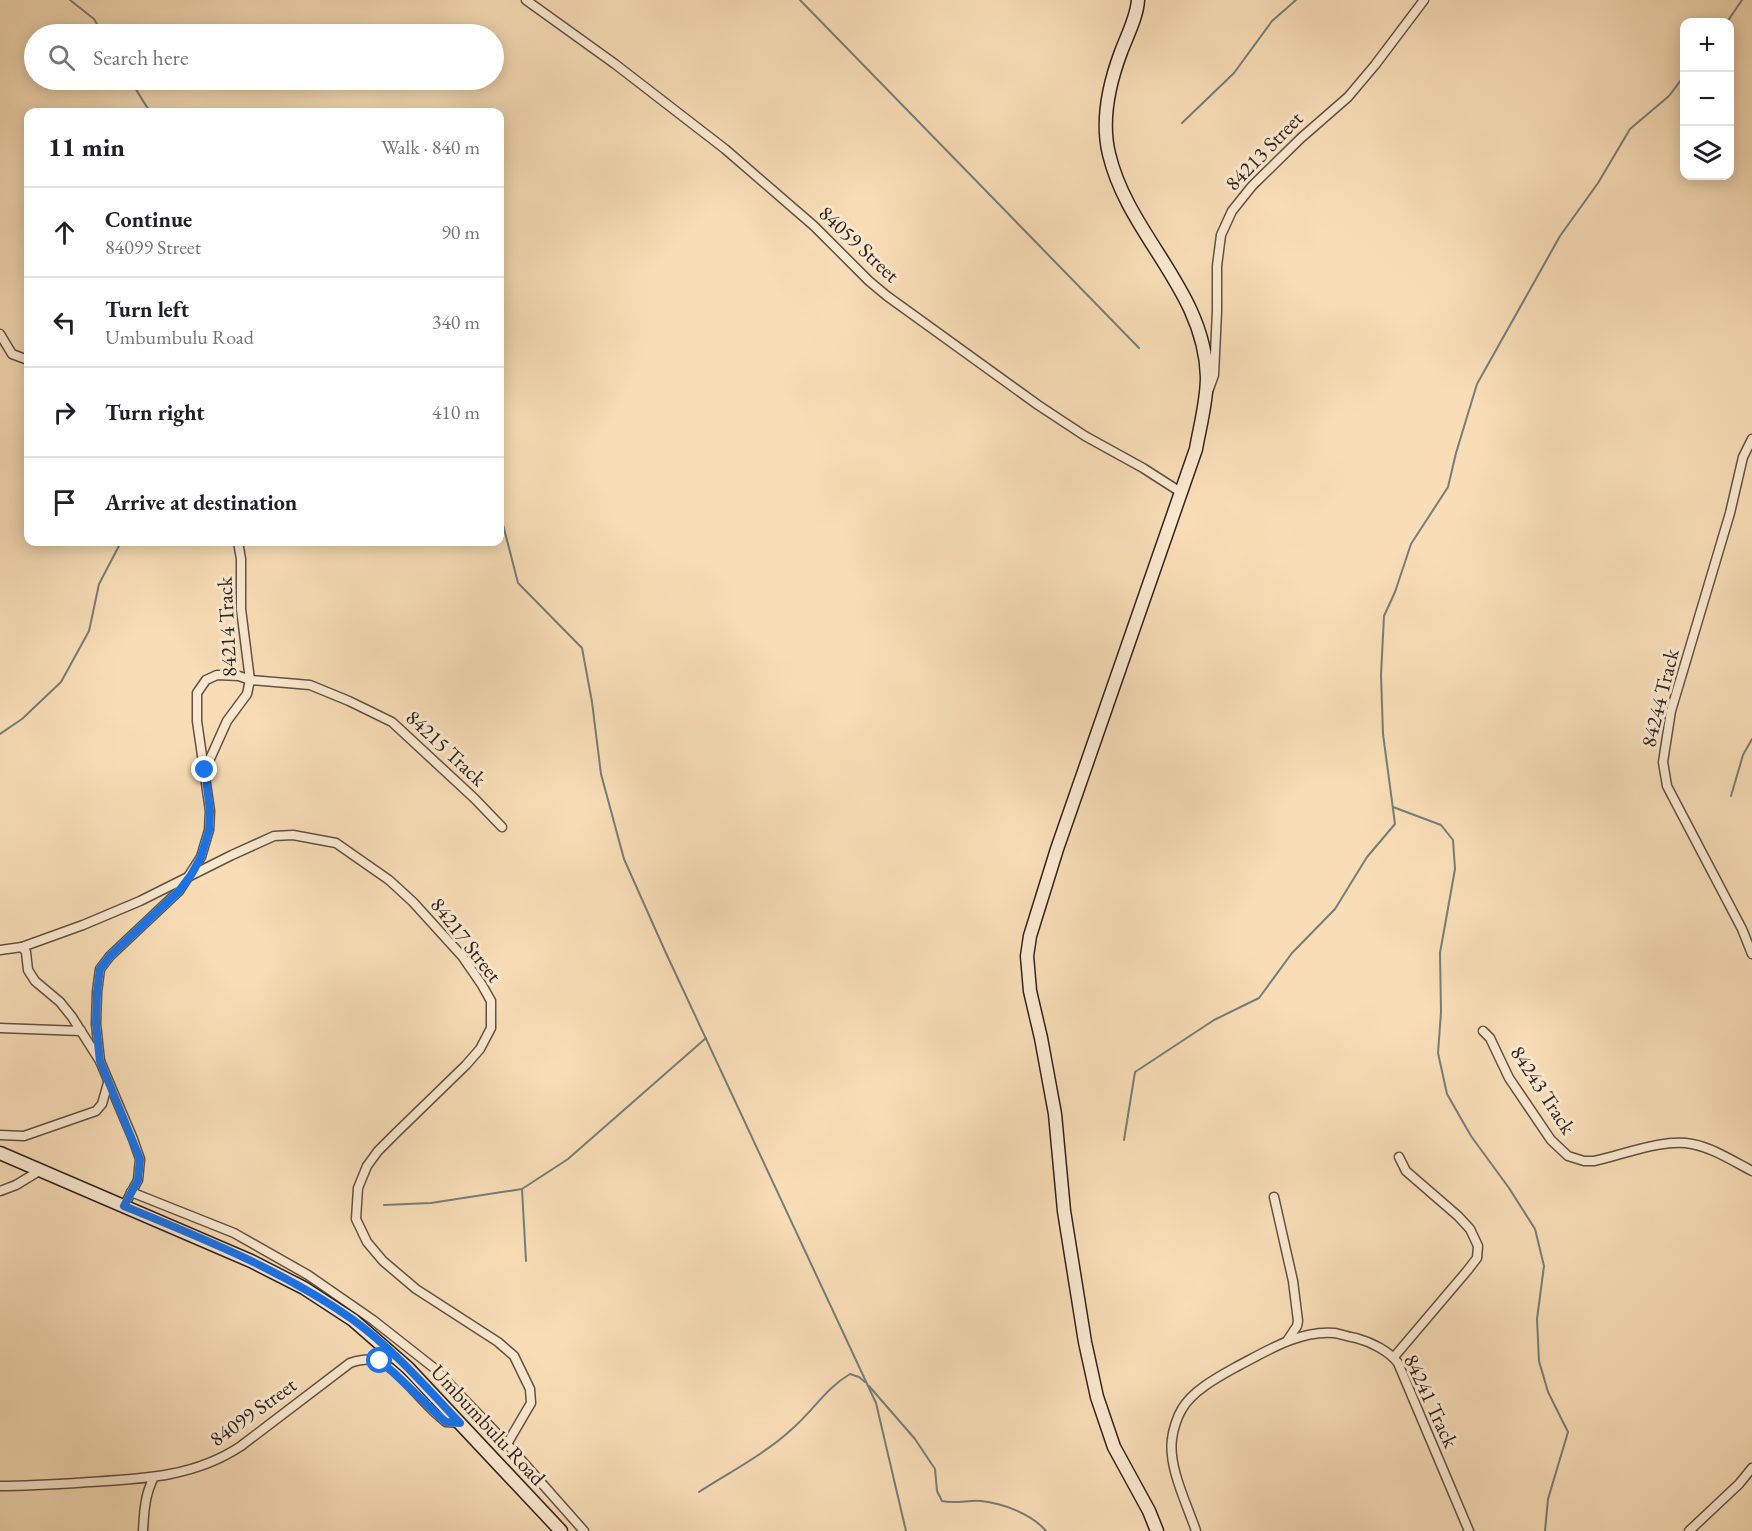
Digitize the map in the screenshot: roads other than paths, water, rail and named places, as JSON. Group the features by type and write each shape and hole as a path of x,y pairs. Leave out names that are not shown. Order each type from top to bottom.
{"street":[{"name":"84059 Street","path":"526,0 624,71 725,149 814,226 887,296 1038,405 1085,436 1182,493"},
{"path":"1138,0 1109,91 1106,134 1109,153 1116,179 1129,207 1185,296 1198,329 1207,376 1205,398 1196,449 1182,493 1058,849 1030,936 1027,957 1030,991 1055,1114 1067,1234 1085,1342 1097,1396 1104,1423 1114,1447 1149,1511 1157,1531"},
{"name":"84213 Street","path":"1205,398 1215,375 1218,310 1217,266 1221,235 1232,211 1252,186 1292,146 1348,97 1424,0"},
{"path":"0,334 12,354 24,358"},
{"name":"84244 Track","path":"1752,439 1743,457 1730,513 1673,701 1663,762 1667,786 1742,929 1752,954"},
{"name":"84214 Track","path":"205,770 227,721 247,694 250,680 241,609 241,559 239,546"},
{"name":"84215 Track","path":"205,770 197,722 197,693 206,680 217,675 239,676 250,680 310,685 392,722 474,798 502,828"},
{"path":"100,1061 96,1024 100,969 110,956 179,891 201,857 209,830 210,811 205,770"},
{"name":"84217 Street","path":"0,950 22,947 83,925 140,901 274,836 293,835 336,843 388,880 413,902 462,956 482,985 491,1001 491,1028 480,1049 378,1151 367,1166 358,1188 356,1220 367,1242 383,1261 416,1289 498,1342 514,1356 530,1389 531,1403 507,1444"},
{"path":"22,947 26,952 28,970 35,981 60,1002 100,1061 140,1159 138,1180 124,1206"},
{"path":"0,1028 81,1031"},
{"name":"84243 Track","path":"1483,1032 1490,1038 1509,1078 1551,1140 1568,1156 1584,1161 1594,1161 1659,1145 1691,1143 1715,1152 1752,1171"},
{"path":"0,1135 24,1136 96,1111 102,1104 108,1083"},
{"name":"Umbumbulu Road","path":"0,1153 251,1261 303,1288 353,1320 408,1368 561,1531"},
{"path":"1394,1357 1477,1258 1478,1246 1470,1229 1418,1179 1406,1171 1399,1157"},
{"path":"0,1191 16,1185 39,1171"},
{"path":"132,1192 234,1233 308,1275 373,1320 434,1368 507,1444 584,1531"},
{"path":"1275,1197 1293,1281 1298,1321 1293,1334 1284,1344"},
{"name":"84241 Track","path":"1196,1531 1174,1470 1171,1454 1172,1438 1182,1407 1222,1375 1263,1352 1303,1336 1333,1333 1364,1340 1394,1357 1414,1396 1469,1531"},
{"name":"84099 Street","path":"0,1486 139,1479 182,1472 222,1458 350,1363 364,1359 380,1361 446,1422 460,1423"},
{"path":"1689,1531 1739,1484 1752,1468"},
{"path":"144,1531 144,1506 148,1488 154,1477"}],"waterway":[{"path":"70,0 97,24"},
{"path":"800,0 1139,348"},
{"path":"1182,123 1234,73 1272,21 1296,0"},
{"path":"1730,18 1742,0"},
{"path":"1124,1140 1135,1072 1214,1020 1259,998 1292,953 1335,909 1367,857 1395,824 1383,734 1381,675 1384,616 1395,592 1411,544 1448,487 1477,384 1560,236 1598,183 1630,129 1669,96 1680,81"},
{"path":"136,90 148,108"},
{"path":"504,529 518,583 582,648 592,702 601,774 624,859 876,1403 906,1531"},
{"path":"0,734 22,719 61,682 89,631 99,584 119,546"},
{"path":"1731,796 1743,755 1752,739"},
{"path":"1393,807 1441,825 1453,840 1455,869 1440,953 1441,1012 1438,1053 1447,1094 1471,1136 1509,1188 1535,1229 1544,1266 1537,1319 1539,1361 1548,1392 1568,1432 1548,1499 1545,1531"},
{"path":"384,1205 431,1203 522,1189 568,1159 706,1038"},
{"path":"522,1189 526,1261"},
{"path":"699,1492 782,1438 827,1393 850,1374 865,1382"},
{"path":"869,1386 915,1439 935,1469 937,1491 942,1501 981,1501 998,1504 1033,1519 1046,1531"}]}
